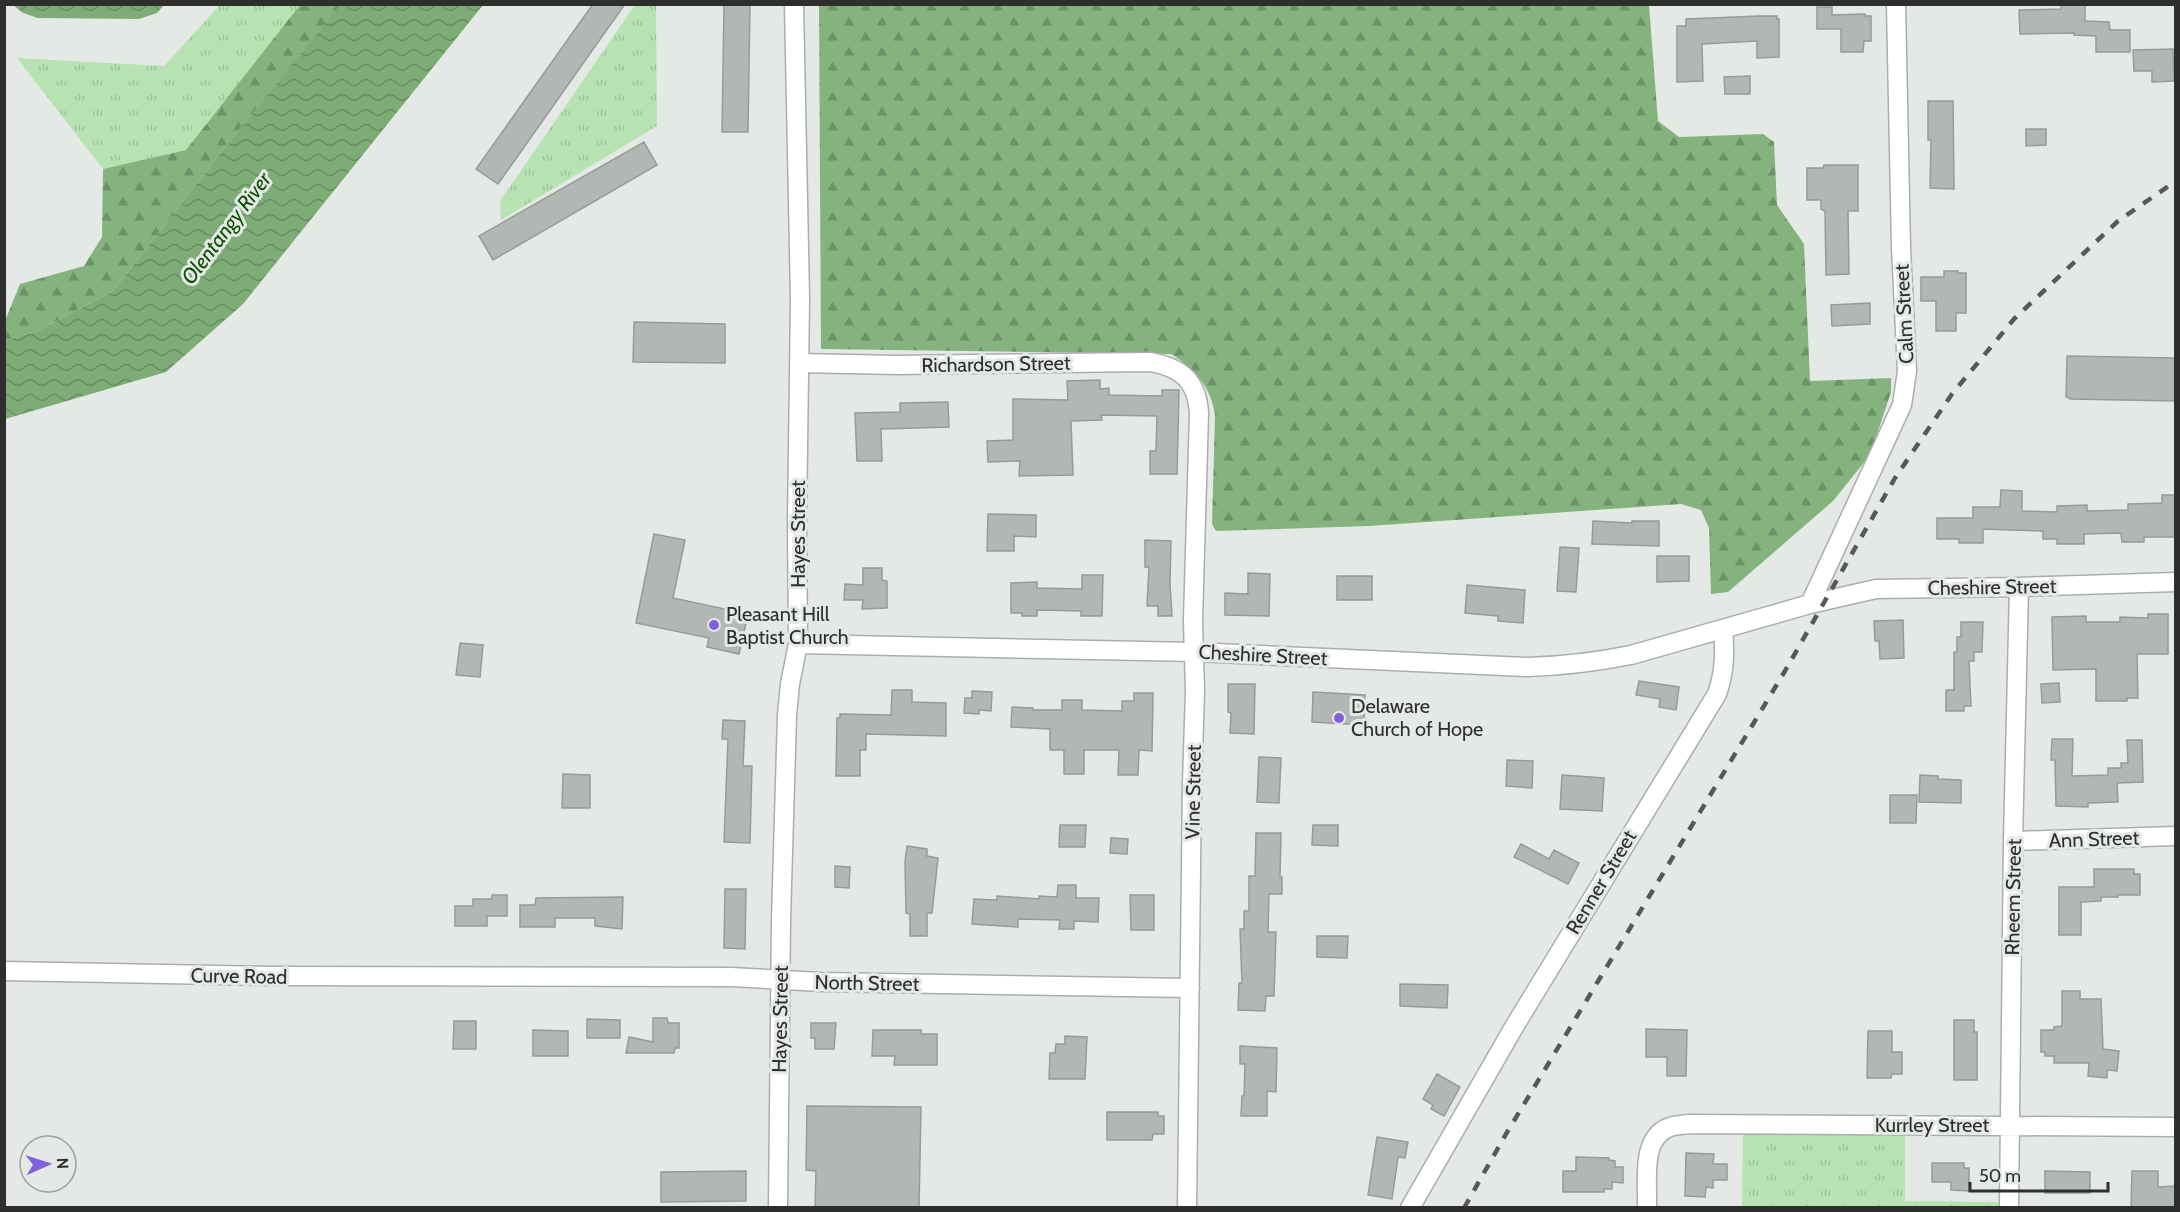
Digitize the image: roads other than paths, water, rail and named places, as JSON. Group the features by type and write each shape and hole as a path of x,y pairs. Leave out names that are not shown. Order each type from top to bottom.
{"street":[{"name":"Hayes Street","path":"778,1208 780,980 788,715 790,684 798,644 800,299 794,4"},
{"name":"Calm Street","path":"1810,604 1902,405 1907,371 1901,248 1896,4"},
{"name":"Richardson Street","path":"799,363 897,365 1150,362 1172,367 1188,379"},
{"name":"Vine Street","path":"1187,1208 1195,691 1193,621 1199,413 1195,390 1188,379"},
{"name":"Cheshire Street","path":"1810,604 1876,589 2175,582"},
{"name":"Rheem Street","path":"2009,1208 2013,841 2019,587"},
{"path":"1723,629 1810,604"},
{"name":"Cheshire Street","path":"798,644 1194,652 1515,667 1603,661 1723,629"},
{"name":"Renner Street","path":"1410,1208 1514,1027 1717,694 1725,657 1723,629"},
{"name":"Ann Street","path":"2013,841 2175,836"},
{"name":"Curve Road","path":"4,971 473,977"},
{"name":"North Street","path":"473,977 719,977 1190,988"},
{"name":"Kurrley Street","path":"1647,1208 1649,1148 1653,1139 1659,1132 1670,1127 1689,1124 2175,1127"}],"water":[{"path":"164,4 157,13 139,19 38,18 23,13 13,5"},
{"name":"Olentangy River","path":"341,4 483,5 243,304 166,372 5,419 5,340 35,332 113,291"}],"railway":[{"path":"1464,1208 1506,1134 1785,671 1895,478 1952,394 2014,319 2118,221 2176,181"}],"place":[{"name":"Pleasant Hill Baptist Church","path":"714,625"},
{"name":"Delaware Church of Hope","path":"1339,718"}]}
